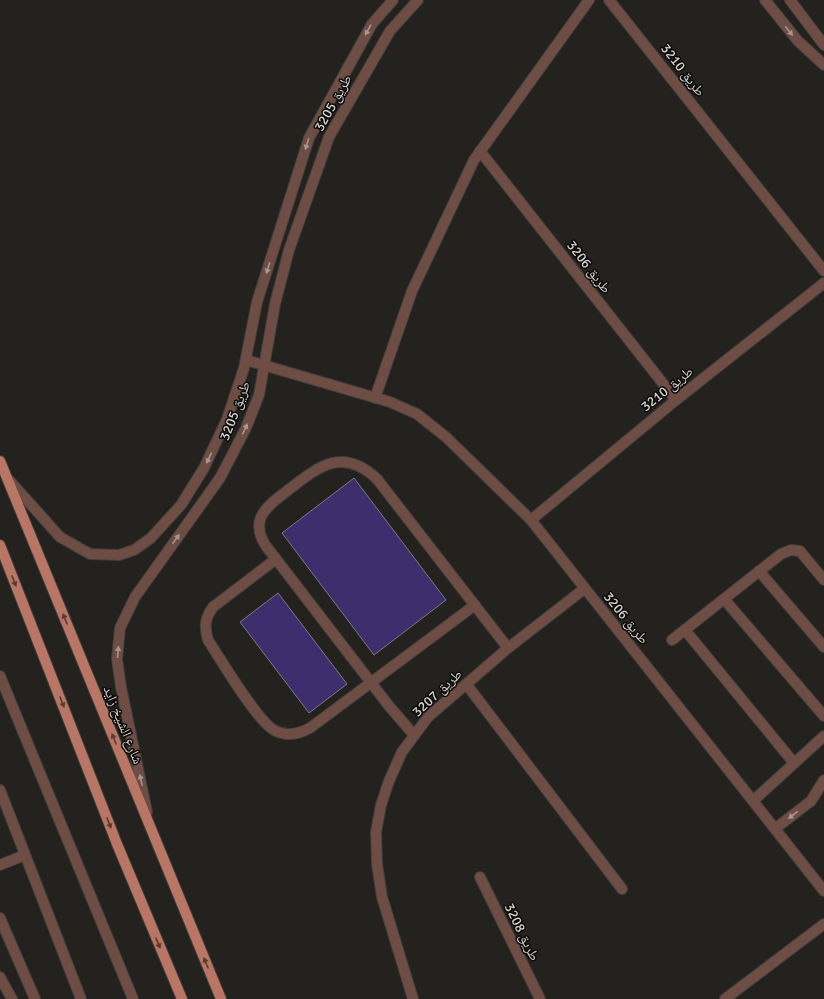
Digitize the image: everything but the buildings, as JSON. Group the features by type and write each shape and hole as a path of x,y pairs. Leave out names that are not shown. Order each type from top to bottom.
{"main road":[{"name":"شارع الشيخ زايد","path":"0,460 151,832 221,999"},
{"path":"0,544 117,844 182,999"}],"street":[{"name":"طريق 3205","path":"8,479 60,536 90,554 119,555 134,550 151,538 181,505 204,468 227,419 246,360 257,302 309,138 372,24 393,0"},
{"name":"طريق 3205","path":"151,832 121,687 117,659 120,628 135,597 220,478 246,428 259,395 275,304 289,250 329,137 390,31 418,0"},
{"path":"375,398 412,291 471,166 480,151 589,0"},
{"name":"طريق 3210","path":"609,0 824,271"},
{"path":"765,0 792,35 824,65"},
{"path":"790,0 824,45"},
{"name":"طريق 3206","path":"480,151 676,400"},
{"name":"طريق 3210","path":"530,520 676,400 824,283"},
{"name":"طريق 3206","path":"246,360 390,402 417,414 440,432 530,520 754,800 824,891"},
{"path":"414,736 261,539 260,531 262,515 266,509 316,469 328,463 341,461 355,463 367,470 377,479 508,648"},
{"path":"672,640 781,554 791,550 800,551 824,580"},
{"path":"276,559 213,607 208,614 205,623 208,640 262,719 275,731 284,734 302,732 373,683 475,605"},
{"path":"759,572 824,647"},
{"name":"طريق 3207","path":"413,999 399,958 382,897 377,864 376,832 381,805 389,781 402,752 428,717 467,685 508,648 584,589"},
{"path":"724,599 824,716"},
{"path":"685,630 794,763"},
{"path":"0,676 133,999"},
{"path":"467,685 622,889"},
{"path":"754,800 824,736"},
{"path":"776,828 811,801 824,780"},
{"path":"0,790 82,999"},
{"path":"0,865 25,855"},
{"name":"طريق 3208","path":"480,878 540,999"},
{"path":"0,918 35,999"},
{"path":"725,999 824,924"},
{"path":"0,976 12,999"}]}
